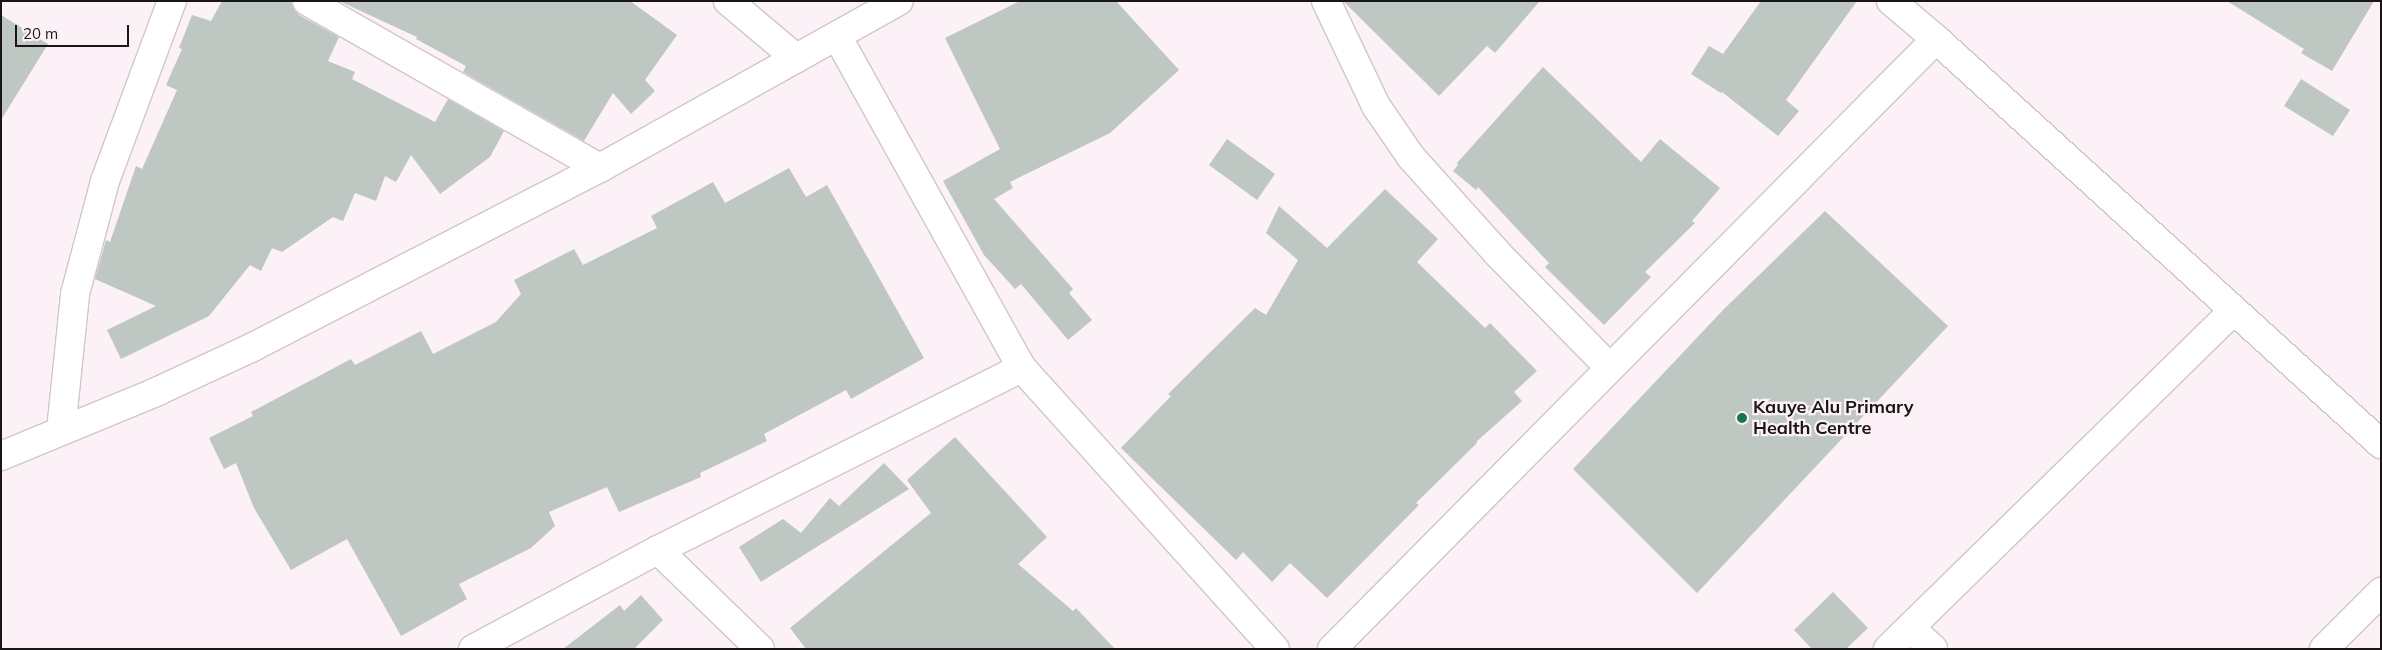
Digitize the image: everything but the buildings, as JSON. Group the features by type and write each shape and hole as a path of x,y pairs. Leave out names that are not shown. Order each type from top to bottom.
{"street":[{"path":"61,430 75,294 105,181 172,1"},
{"path":"307,1 600,168"},
{"path":"728,1 796,58"},
{"path":"1,456 156,392 251,348 600,168 899,1"},
{"path":"1326,1 1376,106 1411,157 1497,253 1610,368"},
{"path":"1891,1 1920,10 1936,39 2381,444"},
{"path":"836,36 1022,368 1275,649"},
{"path":"1332,649 1936,39"},
{"path":"1888,649 2234,310"},
{"path":"473,649 658,550 1022,368"},
{"path":"658,550 760,649"},
{"path":"2324,649 2381,592"},
{"path":"1910,628 1933,649"}],"place":[{"name":"Kauye Alu Primary Health Centre","path":"1742,418"}]}
